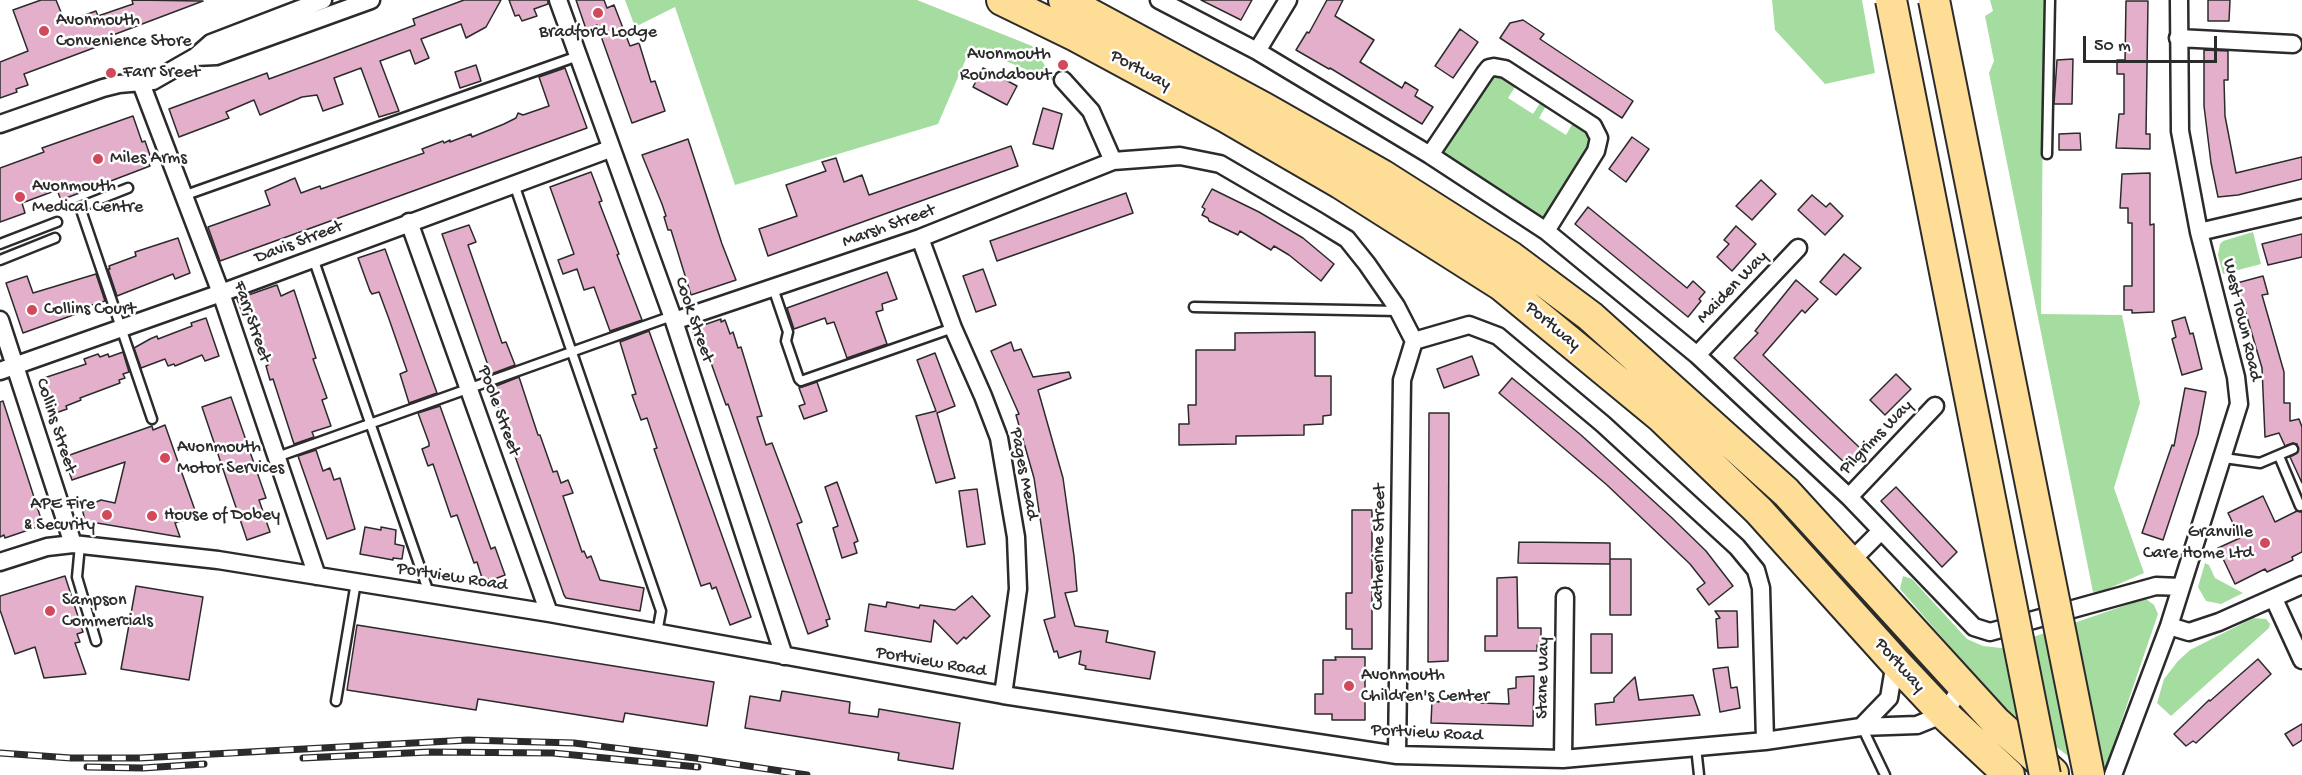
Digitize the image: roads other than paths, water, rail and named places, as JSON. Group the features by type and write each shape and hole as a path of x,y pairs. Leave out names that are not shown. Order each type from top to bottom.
{"highway":[{"name":"Portway","path":"1002,0 1076,36 1235,122 1340,183 1501,285 1661,417 1759,511 1944,714 2008,775"},
{"name":"Portway","path":"1064,0 1264,108 1362,164 1510,257 1590,316 1786,492 1996,722 2055,775"},
{"path":"1891,0 2045,775"},
{"path":"1934,0 2089,775"}],"street":[{"path":"0,124 96,90 119,84 141,83 162,77 195,57 216,56 323,0"},
{"name":"Cook Street","path":"558,0 673,318 784,656"},
{"path":"1159,0 1257,51 1430,155 1546,231 1696,355 1849,497 1974,627 1990,632 2156,586 2181,587"},
{"path":"1257,51 1288,0"},
{"name":"West Town Road","path":"2113,775 2169,626 2224,458 2239,404 2236,378 2199,232 2180,131 2179,0"},
{"path":"279,25 363,1"},
{"path":"2178,38 2294,44"},
{"path":"1430,155 1485,73 1489,68 1494,67 1505,69 1593,126 1599,138 1596,151 1546,231"},
{"path":"1063,80 1091,111 1113,161 1180,156 1220,164 1347,239 1399,311 1414,341 1469,325 1498,336 1603,424 1737,547 1756,570 1761,588 1766,741"},
{"name":"Farr Street","path":"141,83 221,293 317,576"},
{"name":"Davis Street","path":"8,369 610,149"},
{"name":"Marsh Street","path":"673,318 772,288 920,238 1113,161"},
{"path":"2199,232 2302,208"},
{"name":"Poole Street","path":"409,222 549,613"},
{"name":"Pages Mead","path":"920,238 953,328 999,438 1016,537 1018,589 1003,695"},
{"name":"Maiden Way","path":"1696,355 1798,248"},
{"name":"Collins Street","path":"0,320 8,369 76,544"},
{"name":"Catherine Street","path":"1397,755 1402,380 1414,341"},
{"name":"Pilgrims Way","path":"1849,497 1935,406"},
{"path":"1851,561 1881,531"},
{"name":"Portview Road","path":"0,562 46,547 76,544 218,560 549,613 1003,695 1397,755 1563,759 1766,741 1861,727 1917,725 1944,714"},
{"path":"2169,626 2188,632 2219,622 2302,585"},
{"name":"Stane Way","path":"1563,759 1565,597"},
{"path":"2274,598 2302,660"},
{"path":"1861,727 1889,698 1895,662"},
{"path":"1944,714 1963,685"}],"lane":[{"path":"2047,154 2050,0"},
{"path":"183,196 578,56"},
{"path":"514,184 661,611 657,633"},
{"path":"128,188 80,207 152,419"},
{"path":"0,244 57,222"},
{"path":"0,260 55,238"},
{"path":"313,258 429,594"},
{"path":"772,288 788,332 786,341 801,381 953,328"},
{"path":"1194,307 1399,311"},
{"path":"277,457 571,351 673,318"},
{"path":"2224,458 2260,463 2293,449"},
{"path":"2279,456 2300,506"},
{"path":"76,544 76,577 96,641"},
{"path":"336,701 356,582"},
{"path":"1861,727 1885,775"},
{"path":"1696,747 1699,775"}],"railway":[{"path":"0,753 71,758 140,758 468,740 574,743 807,775"},
{"path":"303,758 429,752 553,753 698,767"},
{"path":"87,767 143,768 204,764"}],"place":[{"name":"Bradford Lodge","path":"598,13"},
{"name":"Avonmouth Convenience Store","path":"44,31"},
{"name":"Avonmouth Roundabout","path":"1063,65"},
{"name":"Farr Sreet","path":"111,73"},
{"name":"Miles Arms","path":"98,159"},
{"name":"Avonmouth Medical Centre","path":"20,197"},
{"name":"Collins Court","path":"32,310"},
{"name":"Avonmouth Motor Services","path":"165,458"},
{"name":"APE Fire & Security","path":"107,515"},
{"name":"House of Dobey","path":"152,516"},
{"name":"Granville Care Home Ltd","path":"2265,543"},
{"name":"Sampson Commercials","path":"50,611"},
{"name":"Avonmouth Children's Center","path":"1349,686"}]}
